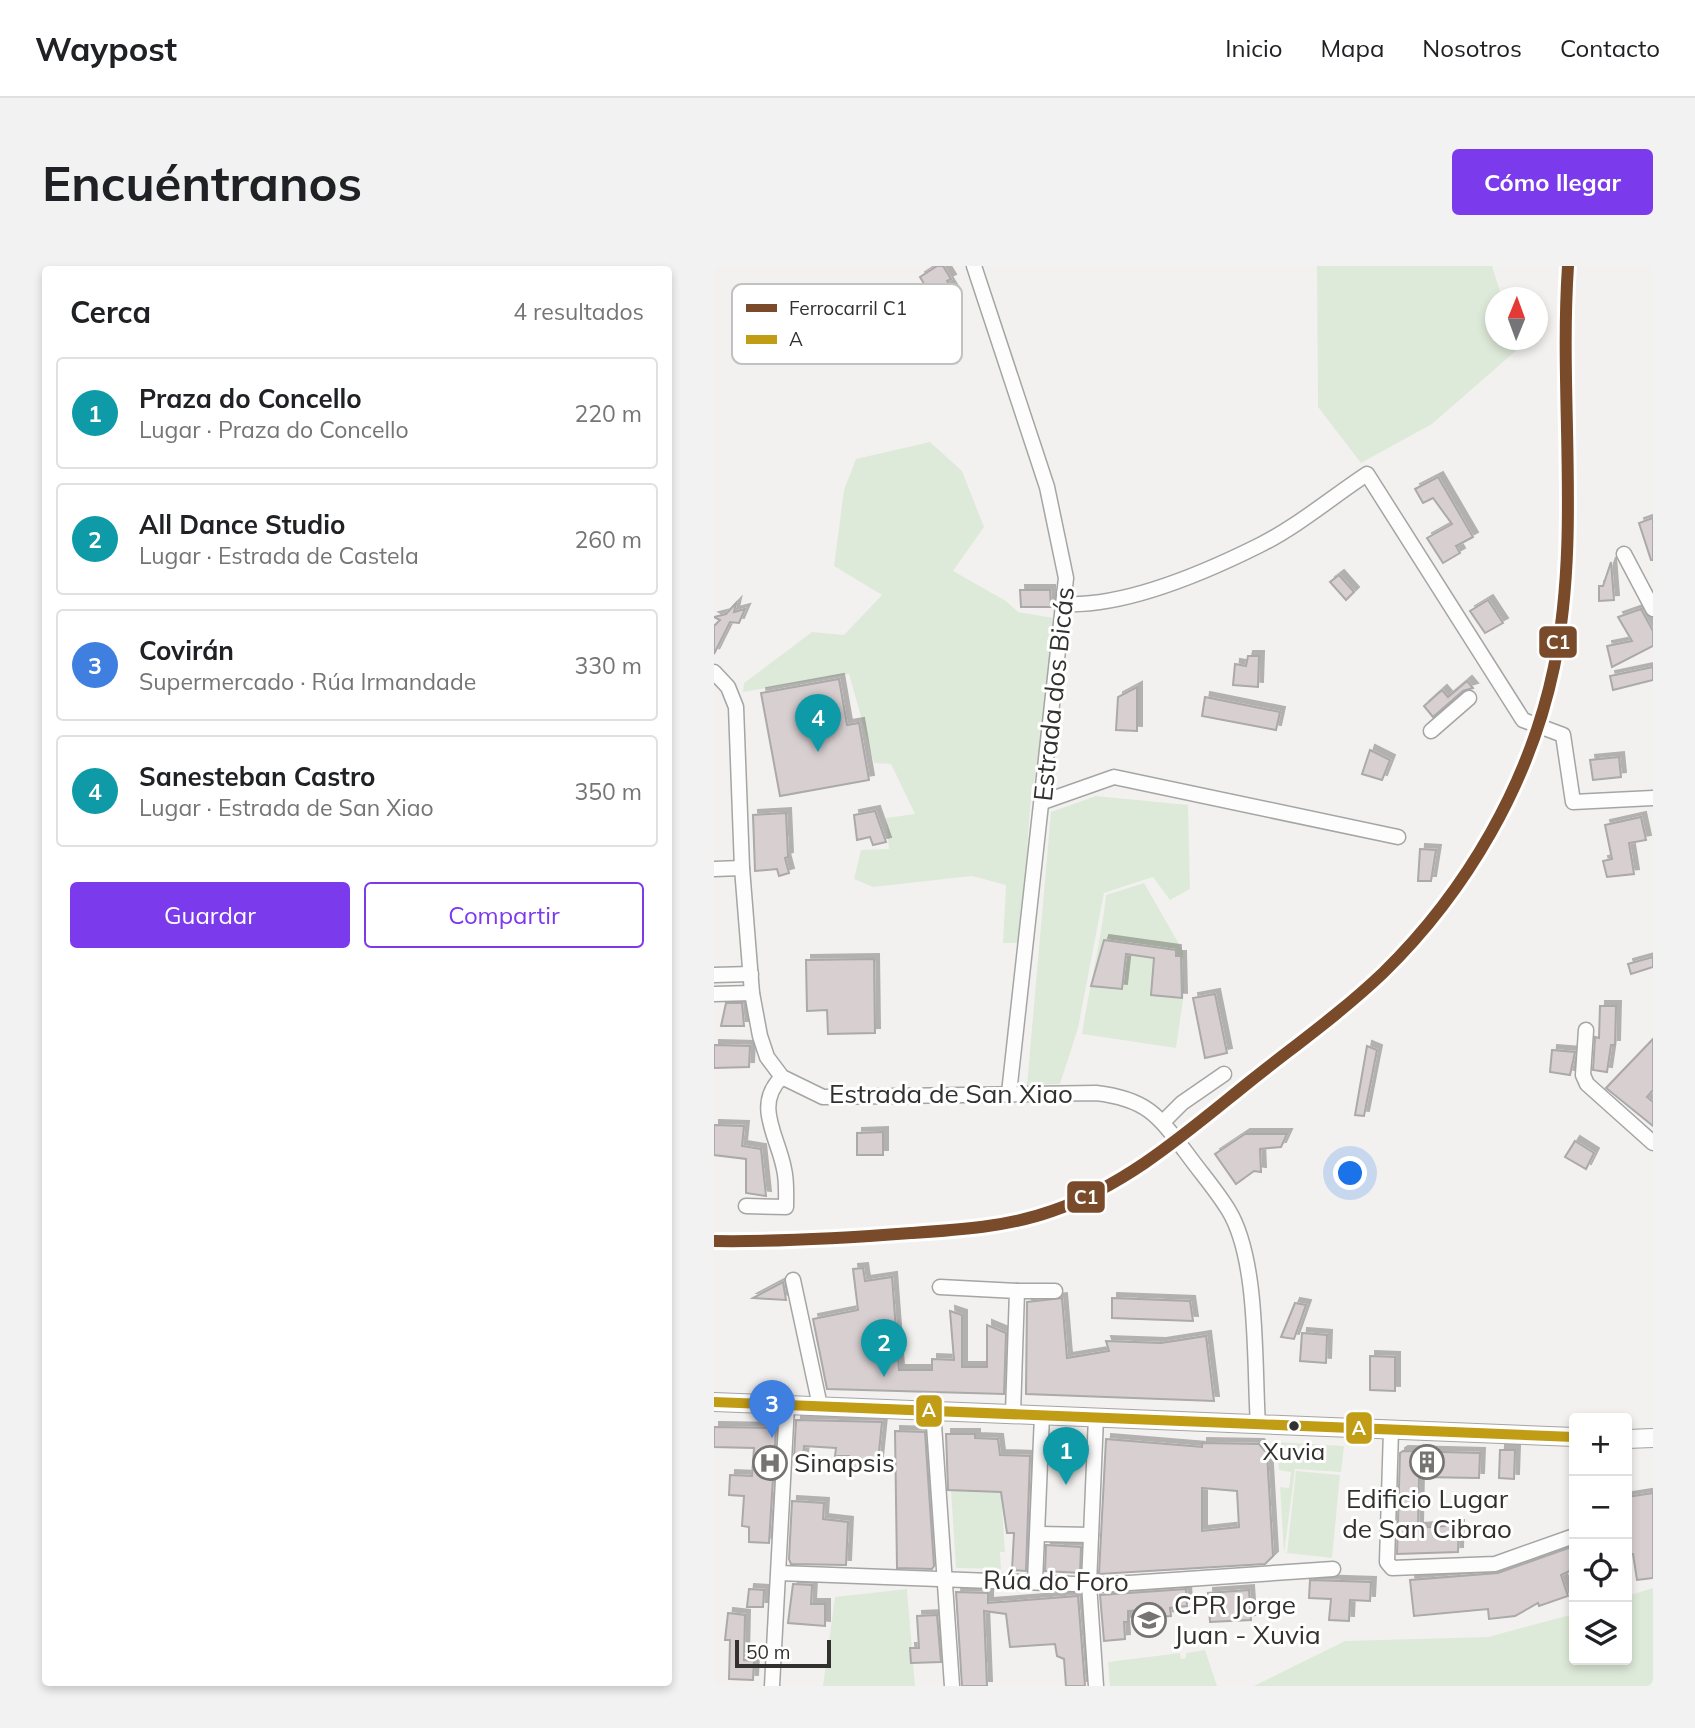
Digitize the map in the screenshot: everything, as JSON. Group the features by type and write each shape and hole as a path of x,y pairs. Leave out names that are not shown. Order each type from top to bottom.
{"main road":[{"path":"714,1402 1569,1437"},
{"path":"1632,1439 1653,1437"}],"street":[{"name":"Estrada dos Bicás","path":"974,266 1047,487 1066,578 1009,1093"},
{"path":"1063,604 1091,606 1145,594 1262,544 1367,474 1523,720 1563,735 1573,802 1653,798"},
{"path":"1624,554 1653,609"},
{"path":"714,672 727,687 736,707 742,868 752,993 767,1057 782,1076 771,1087 768,1116 784,1169 786,1207 746,1206"},
{"path":"1432,731 1469,698"},
{"path":"1043,802 1114,777 1398,837"},
{"path":"714,869 742,868"},
{"path":"714,975 751,974"},
{"path":"714,994 752,993"},
{"path":"1586,1030 1583,1075 1587,1084 1653,1143"},
{"path":"1164,1121 1182,1103 1224,1074"},
{"name":"Estrada de San Xiao","path":"782,1076 823,1097 1096,1093 1122,1096 1145,1105 1164,1121 1230,1212 1247,1258 1258,1425"},
{"path":"793,1280 820,1406"},
{"path":"940,1287 1055,1291"},
{"path":"1013,1413 1017,1291"},
{"path":"772,1686 787,1405"},
{"path":"933,1410 952,1686"},
{"path":"1035,1582 1042,1415"},
{"path":"1096,1418 1089,1584 1096,1686"},
{"path":"1391,1430 1388,1565 1392,1568 1495,1563 1569,1538"},
{"path":"1038,1534 1091,1535"},
{"name":"Rúa do Foro","path":"779,1573 1089,1584 1333,1569"}],"green space":[{"path":"1317,266 1492,266 1499,287 1485,287 1485,350 1517,350 1432,424 1361,463 1318,407"},
{"path":"930,442 962,471 984,527 953,571 1006,601 1018,612 1054,618 1046,709 1030,807 1021,943 1003,943 1006,885 972,876 873,887 854,879 861,850 889,849 886,818 915,814 891,764 874,763 849,674 743,692 744,683 812,632 844,635 882,595 834,566 844,490 856,459"},
{"path":"1096,796 1188,805 1190,889 1170,900 1153,877 1104,893 1078,1028 1060,1084 1027,1085 1051,812"},
{"path":"1144,883 1183,951 1184,993 1176,1048 1082,1034 1106,895"},
{"path":"1277,1442 1344,1446 1341,1472 1295,1469 1284,1554 1280,1487 1289,1488 1291,1472 1279,1470"},
{"path":"1296,1471 1340,1475 1332,1558 1287,1553"},
{"path":"951,1490 1001,1491 1005,1552 1000,1552 1001,1569 956,1568"},
{"path":"1653,1588 1653,1686 1254,1686 1345,1641 1488,1637 1569,1615 1569,1665 1632,1665 1632,1594"},
{"path":"907,1589 915,1686 823,1686 835,1597"},
{"path":"1205,1650 1217,1686 1110,1686 1108,1662 1180,1653 1181,1659 1186,1658 1186,1653"}],"building":[{"path":"937,266 943,266 951,279 947,281 949,284 924,284 920,277"},
{"path":"1438,477 1473,537 1456,546 1460,553 1443,563 1427,538 1452,524 1433,498 1423,503 1415,489"},
{"path":"1653,518 1653,560 1651,560 1639,523"},
{"path":"1611,562 1614,600 1599,601 1599,586 1603,586"},
{"path":"1339,575 1354,592 1346,600 1330,582"},
{"path":"1020,590 1050,590 1051,607 1021,607"},
{"path":"1488,600 1503,623 1485,633 1470,611"},
{"path":"736,603 734,612 745,609 739,623 730,622 714,654 714,626 720,620 714,617 726,614"},
{"path":"1641,609 1653,631 1653,646 1612,667 1607,646 1632,641 1618,617"},
{"path":"1248,656 1259,656 1258,687 1233,685 1235,664 1246,666"},
{"path":"1653,667 1653,680 1613,690 1610,676"},
{"path":"839,679 847,725 859,723 869,780 780,796 761,693"},
{"path":"1467,681 1473,688 1463,691 1433,717 1424,706 1442,690 1448,697"},
{"path":"1137,687 1137,731 1116,730 1118,697"},
{"path":"1205,697 1280,712 1276,730 1202,716"},
{"path":"1370,750 1390,760 1382,780 1362,774"},
{"path":"1619,757 1621,777 1593,780 1590,760"},
{"path":"875,811 886,842 873,845 870,837 857,840 854,815"},
{"path":"786,813 788,857 785,858 789,873 779,876 777,869 755,871 753,815"},
{"path":"1641,817 1646,840 1629,843 1634,874 1607,877 1603,861 1612,859 1605,825"},
{"path":"1420,849 1436,850 1431,881 1418,881"},
{"path":"1104,940 1176,950 1176,956 1181,956 1182,998 1151,995 1154,958 1126,954 1122,989 1091,986"},
{"path":"1653,957 1653,967 1631,974 1628,964"},
{"path":"874,959 875,1033 828,1034 827,1010 807,1011 806,960"},
{"path":"1215,994 1227,1053 1205,1058 1193,998"},
{"path":"726,1003 742,1003 744,1026 721,1026"},
{"path":"1600,1006 1616,1006 1615,1045 1611,1045 1607,1072 1593,1070 1595,1037 1599,1038"},
{"path":"1653,1039 1653,1090 1647,1097 1653,1102 1653,1126 1606,1088"},
{"path":"714,1045 750,1046 749,1067 714,1068"},
{"path":"1367,1046 1377,1050 1364,1116 1355,1115"},
{"path":"1552,1050 1575,1052 1570,1075 1550,1072"},
{"path":"714,1125 744,1126 742,1146 761,1149 766,1196 746,1193 746,1159 714,1155"},
{"path":"883,1132 883,1155 857,1155 857,1133"},
{"path":"1245,1134 1287,1134 1281,1147 1260,1149 1261,1172 1254,1171 1236,1184 1215,1154"},
{"path":"1575,1141 1594,1153 1586,1169 1565,1157"},
{"path":"863,1268 865,1281 892,1277 899,1370 932,1370 932,1359 954,1360 950,1311 962,1315 962,1367 987,1367 987,1325 1006,1333 1004,1394 827,1389 813,1319 858,1310 853,1269"},
{"path":"783,1282 786,1300 753,1298"},
{"path":"1062,1298 1067,1358 1109,1351 1106,1341 1161,1343 1206,1336 1214,1401 1026,1394 1027,1302"},
{"path":"1112,1298 1190,1301 1193,1321 1112,1318"},
{"path":"1295,1303 1306,1305 1294,1339 1281,1337"},
{"path":"1302,1333 1327,1335 1326,1363 1300,1361"},
{"path":"1370,1356 1395,1357 1395,1391 1370,1390"},
{"path":"796,1420 882,1422 877,1471 847,1471 849,1456 835,1456 836,1448 804,1446 803,1458 794,1458"},
{"path":"714,1427 776,1428 769,1543 749,1542 749,1527 742,1526 744,1496 729,1495 730,1475 752,1476 754,1448 714,1447"},
{"path":"895,1431 925,1432 934,1566 932,1569 897,1568"},
{"path":"946,1434 975,1434 975,1438 998,1439 1000,1455 1030,1456 1026,1571 1012,1570 1014,1533 1007,1533 1001,1492 948,1490"},
{"path":"1106,1439 1202,1447 1202,1443 1259,1444 1267,1453 1273,1556 1265,1564 1099,1574","holes":["1202,1488 1237,1491 1239,1527 1202,1531"]},
{"path":"1500,1450 1515,1450 1514,1479 1499,1478"},
{"path":"1400,1453 1480,1453 1479,1478 1419,1477 1418,1528 1459,1525 1458,1552 1397,1554"},
{"path":"1653,1493 1653,1578 1637,1580 1632,1554 1632,1496"},
{"path":"792,1501 824,1503 823,1519 848,1522 846,1565 791,1564"},
{"path":"1046,1545 1081,1547 1080,1573 1045,1571"},
{"path":"1569,1548 1569,1571 1561,1575 1568,1596 1539,1606 1538,1603 1515,1616 1489,1619 1488,1609 1414,1616 1410,1580 1498,1573"},
{"path":"1310,1580 1371,1582 1370,1601 1350,1600 1349,1621 1329,1620 1331,1599 1309,1598"},
{"path":"793,1584 812,1585 811,1604 825,1604 825,1626 788,1623"},
{"path":"749,1589 764,1590 763,1607 747,1607"},
{"path":"1186,1589 1187,1606 1170,1608 1171,1616 1160,1617 1160,1609 1128,1611 1128,1622 1124,1622 1125,1639 1104,1641 1100,1595"},
{"path":"1249,1590 1251,1620 1210,1622 1208,1593"},
{"path":"956,1592 988,1593 988,1603 1078,1596 1085,1686 1066,1686 1064,1659 1057,1656 1055,1644 1010,1647 1006,1614 984,1611 987,1686 962,1686"},
{"path":"728,1613 745,1615 744,1660 754,1661 753,1680 729,1679 730,1640 725,1640"},
{"path":"937,1615 941,1662 911,1663 910,1648 919,1648 917,1616"}],"rail line":[{"name":"C1","path":"714,1241 812,1239 964,1229 1035,1216 1079,1200 1131,1172 1179,1138 1351,1002 1413,941 1442,907 1491,832 1529,752 1554,667 1562,617 1568,517 1568,266"}],"transit line":[{"name":"A","path":"714,1402 1569,1437"}],"place":[{"name":"Sanesteban Castro","path":"818,752"},
{"name":"All Dance Studio","path":"884,1377"},
{"name":"Xuvia","path":"1294,1426"},
{"name":"Covirán","path":"772,1438"},
{"name":"Edificio Lugar de San Cibrao","path":"1427,1462"},
{"name":"Sinapsis","path":"770,1463"},
{"name":"Praza do Concello","path":"1066,1485"},
{"name":"CPR Jorge Juan - Xuvia","path":"1149,1620"}]}
